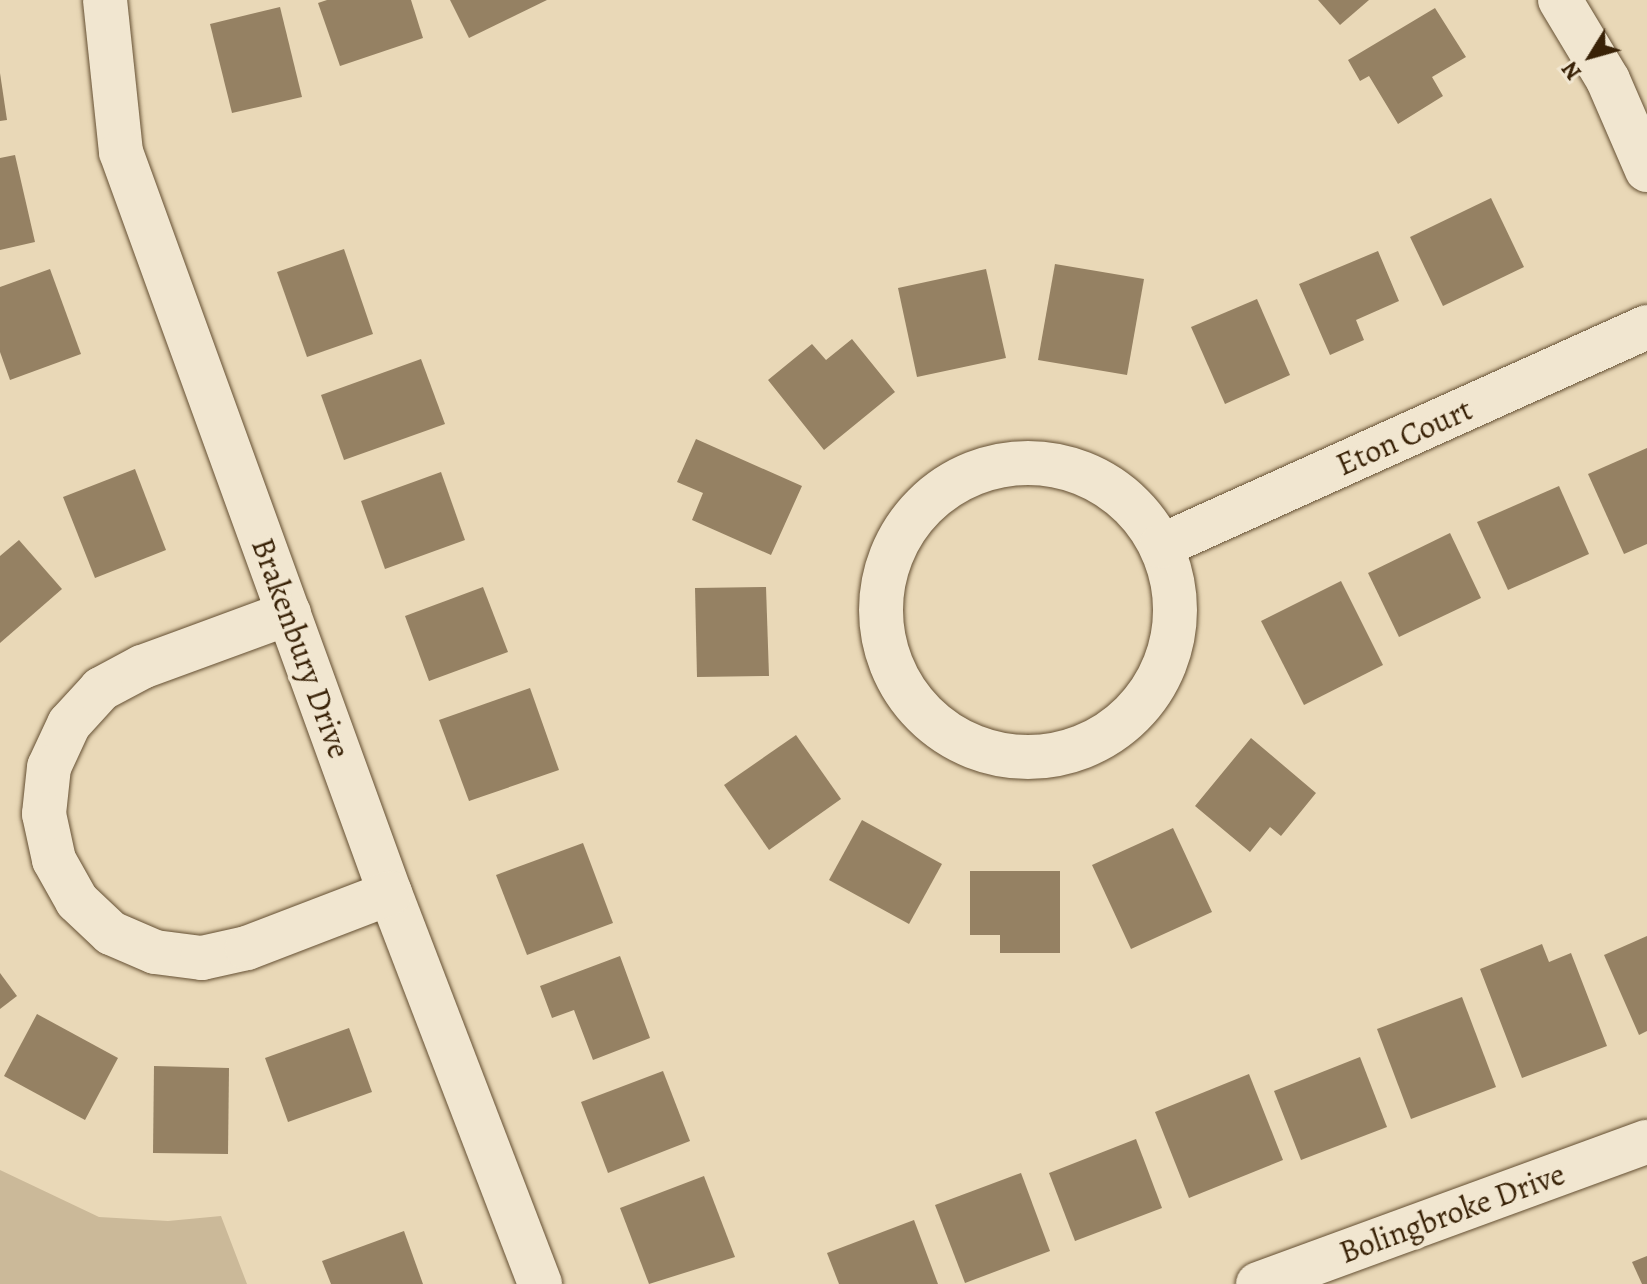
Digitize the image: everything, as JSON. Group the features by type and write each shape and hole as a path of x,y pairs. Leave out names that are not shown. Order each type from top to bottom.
{"street":[{"name":"Brakenbury Drive","path":"105,0 121,152 390,893 540,1284"},
{"path":"1560,0 1608,80 1647,170"},
{"name":"Eton Court","path":"1161,546 1647,327"},
{"path":"1021,462 1063,467 1126,501 1161,546 1175,594 1172,644 1153,690 1120,726 1077,750 1028,759 991,752 935,726 903,688 884,643 880,600 889,558 910,520 940,490 979,470 1021,462"},
{"path":"289,613 142,667 101,689 69,724 49,767 44,814 54,860 77,901 111,933 155,952 202,958 247,948 390,893"},
{"name":"Bolingbroke Drive","path":"1258,1284 1647,1142"}],"shaded area":[{"path":"0,1170 99,1217 168,1221 221,1216 247,1284 0,1284"}],"building":[{"path":"327,0 411,0 423,38 340,66 318,3"},
{"path":"450,0 547,0 469,38"},
{"path":"1318,0 1369,0 1340,25"},
{"path":"280,7 302,97 232,113 210,24"},
{"path":"1435,8 1466,57 1432,77 1443,96 1398,124 1369,76 1360,81 1348,60"},
{"path":"0,73 7,120 0,121"},
{"path":"15,155 35,242 0,250 0,158"},
{"path":"1491,198 1524,267 1443,306 1410,237"},
{"path":"344,249 373,334 307,357 277,272"},
{"path":"1378,251 1399,301 1356,320 1364,340 1330,355 1299,284"},
{"path":"1055,264 1144,279 1127,375 1038,360"},
{"path":"50,269 81,354 10,380 0,352 0,287"},
{"path":"986,269 1006,358 917,377 898,288"},
{"path":"1257,299 1290,375 1225,404 1191,327"},
{"path":"852,339 895,392 824,450 768,380 812,344 826,360"},
{"path":"421,359 445,424 344,460 321,395"},
{"path":"696,439 802,486 771,555 692,520 703,493 677,482"},
{"path":"1647,448 1647,544 1624,554 1588,474"},
{"path":"135,469 166,550 95,578 63,497"},
{"path":"441,472 465,540 385,569 361,501"},
{"path":"1559,486 1589,554 1508,590 1477,522"},
{"path":"1450,533 1481,598 1399,637 1368,573"},
{"path":"19,540 62,589 0,643 0,556"},
{"path":"1341,581 1383,665 1304,705 1261,621"},
{"path":"483,587 508,652 429,681 405,616"},
{"path":"766,587 769,676 697,677 695,588"},
{"path":"530,688 559,770 469,801 439,720"},
{"path":"796,735 841,799 769,850 724,785"},
{"path":"1251,738 1316,793 1281,836 1270,827 1250,852 1195,806"},
{"path":"862,820 942,864 909,924 829,880"},
{"path":"1173,828 1212,912 1131,949 1092,865"},
{"path":"583,843 613,923 527,955 496,875"},
{"path":"970,871 1060,871 1060,953 1000,953 1000,935 970,935"},
{"path":"1647,936 1647,1031 1639,1035 1604,955"},
{"path":"1542,944 1549,962 1571,953 1607,1046 1522,1078 1480,969"},
{"path":"620,956 650,1038 593,1060 574,1010 552,1018 540,986"},
{"path":"0,973 17,996 0,1009"},
{"path":"1462,997 1496,1087 1411,1119 1377,1029"},
{"path":"37,1014 118,1058 85,1120 4,1076"},
{"path":"349,1028 372,1092 288,1122 265,1058"},
{"path":"1360,1057 1387,1127 1301,1160 1274,1091"},
{"path":"154,1066 229,1068 228,1154 153,1153"},
{"path":"663,1071 690,1141 608,1173 581,1102"},
{"path":"1249,1074 1283,1160 1189,1198 1155,1112"},
{"path":"1136,1139 1162,1208 1075,1241 1049,1173"},
{"path":"1021,1173 1050,1251 965,1283 935,1205"},
{"path":"704,1176 735,1257 649,1284 620,1208"},
{"path":"914,1220 938,1284 839,1284 827,1253"},
{"path":"404,1231 423,1284 331,1284 322,1261"},
{"path":"1647,1256 1647,1284 1642,1284 1632,1262"}]}
